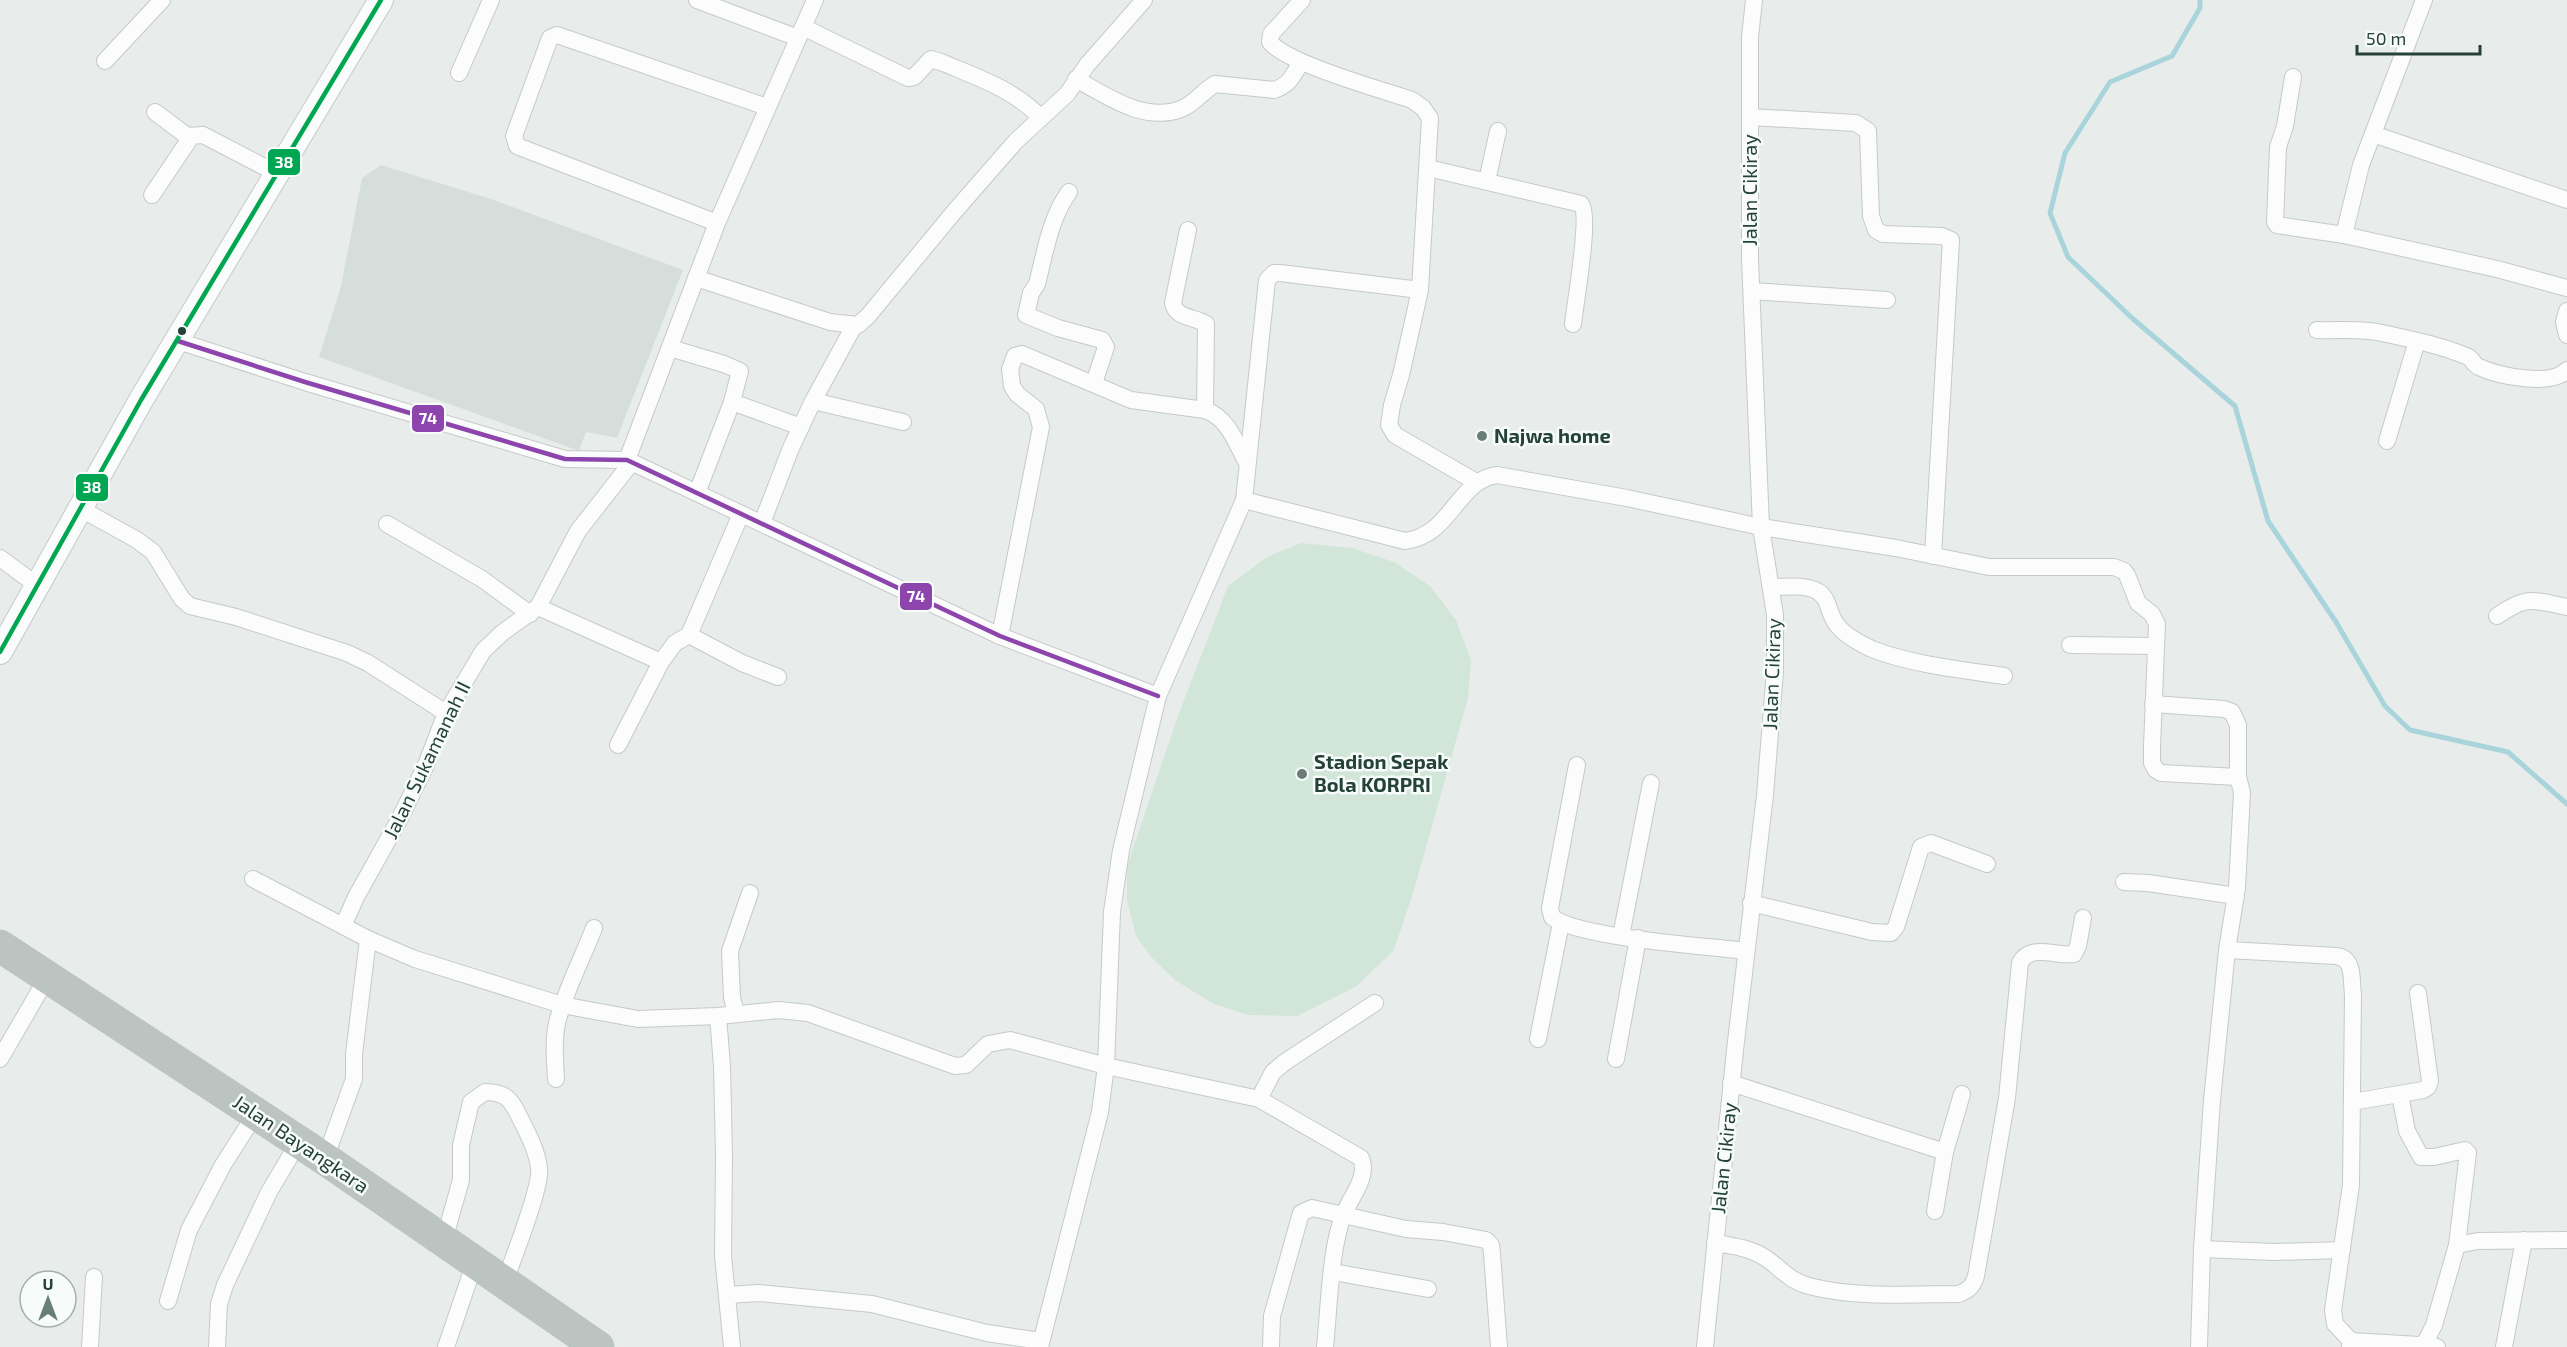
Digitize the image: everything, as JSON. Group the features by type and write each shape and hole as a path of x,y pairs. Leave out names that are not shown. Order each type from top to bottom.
{"highway":[{"name":"Jalan Bayangkara","path":"0,946 325,1159 597,1347"}],"street":[{"path":"105,61 162,0"},
{"path":"459,73 491,0"},
{"path":"697,0 800,33 908,78 914,77 927,60 934,59 1014,94 1026,102 1041,118"},
{"name":"Jalan Sukamanah II","path":"343,926 426,765 446,713 483,651 502,633 534,610 578,531 629,461 717,223 814,0"},
{"path":"762,523 813,401 854,326 868,316 1016,141 1067,94 1076,79 1144,0"},
{"path":"1302,0 1272,34 1270,42 1275,48 1301,62 1419,104 1430,118 1420,290 1389,425 1395,435 1476,482"},
{"name":"Jalan Cikiray","path":"1706,1347 1731,1083 1765,795 1775,671 1775,615 1761,527 1752,291 1750,37 1754,0"},
{"path":"2344,235 2361,165 2424,0"},
{"path":"0,652 141,400 278,174 377,2"},
{"path":"717,223 517,146 514,136 550,38 557,35 767,107"},
{"path":"1076,79 1137,111 1172,111 1190,105 1215,84 1275,90 1283,87 1288,84 1301,62"},
{"path":"2293,77 2284,129 2278,147 2275,224 2344,235 2497,268 2567,288"},
{"path":"154,112 191,137 203,135 278,174"},
{"path":"1750,117 1856,123 1863,126 1868,130 1871,216 1876,230 1883,234 1942,236 1951,240 1933,556"},
{"path":"1487,181 1498,131"},
{"path":"2373,134 2567,200"},
{"path":"152,195 191,137"},
{"path":"1428,168 1578,202 1584,207 1584,229 1573,324"},
{"path":"1069,192 1054,220 1026,315 1058,328 1102,340 1106,347 1094,383"},
{"path":"1188,230 1173,303 1174,310 1179,315 1206,324 1205,410"},
{"path":"728,1295 759,1293 872,1304 1040,1344 1100,1112 1106,1066 1112,912 1120,850 1158,696 1244,500 1246,461 1267,280 1270,276 1281,273 1420,290"},
{"path":"696,278 830,322 854,326"},
{"path":"1752,291 1887,300"},
{"path":"2567,311 2564,322 2567,335"},
{"path":"2317,330 2378,332 2416,341 2463,354 2473,360 2478,367 2506,375 2546,379 2557,378 2567,370"},
{"path":"178,341 305,382 564,459 629,461 1000,636 1158,696"},
{"path":"2387,441 2416,341"},
{"path":"670,348 740,371 732,402 697,493"},
{"path":"1000,636 1041,427 1036,409 1017,394 1012,386 1010,374 1012,360 1015,356 1023,354 1131,400 1215,413 1224,421 1246,461"},
{"path":"813,401 903,422"},
{"path":"732,402 801,427"},
{"path":"1244,500 1405,541 1422,537 1430,532 1451,513 1476,482 1486,477 1512,476 1761,527 1989,567 2119,568 2127,575 2139,605 2155,619 2152,763 2161,773 2238,777"},
{"path":"81,509 137,540 153,552 182,599 190,606 236,617 347,653 368,663 446,713"},
{"path":"618,745 661,662 675,643 689,635 741,514"},
{"path":"387,525 534,610 661,662"},
{"path":"0,558 38,586"},
{"path":"1772,587 1805,587 1824,595 1835,623 1845,634 1874,649 1961,670 2004,676"},
{"path":"2497,616 2516,603 2531,599 2567,607"},
{"path":"689,635 742,663 778,677"},
{"path":"2070,645 2156,646"},
{"path":"2153,704 2224,709 2232,712 2238,725 2238,777 2242,792 2236,896 2227,950 2202,1249 2199,1347"},
{"path":"1577,765 1550,908 1552,916 1561,922 1621,936 1746,951"},
{"path":"1621,936 1651,783"},
{"path":"1751,903 1872,932 1891,933 1896,927 1921,847 1925,844 1931,843 1987,864"},
{"path":"253,879 368,939 415,958 562,1005 638,1019 718,1016 779,1010 808,1013 955,1066 966,1065 988,1044 1010,1040 1106,1066 1259,1099 1361,1158 1364,1165 1362,1177 1343,1215 1333,1272 1325,1347"},
{"path":"2124,882 2148,883 2236,896"},
{"path":"736,1014 732,997 730,951 750,893"},
{"path":"1715,1243 1756,1252 1785,1276 1812,1287 1887,1294 1959,1294 1973,1285 2007,1098 2020,963 2024,956 2031,952 2063,956 2074,954 2083,918"},
{"path":"1538,1039 1561,922"},
{"path":"556,1079 554,1047 556,1025 594,928"},
{"path":"1616,1059 1638,938"},
{"path":"325,1159 354,1079 354,1054 368,939"},
{"path":"2227,950 2336,956 2346,959 2351,970 2351,1185 2334,1316 2337,1328 2351,1344 2431,1345 2434,1325 2457,1245 2468,1153 2465,1150 2434,1157 2421,1157 2407,1131 2400,1095"},
{"path":"0,1059 47,978"},
{"path":"2352,1102 2400,1095 2428,1087 2430,1082 2418,993"},
{"path":"1259,1099 1273,1072 1285,1062 1375,1004"},
{"path":"718,1016 723,1077 723,1256 732,1347"},
{"path":"1731,1083 1946,1152"},
{"path":"444,1240 461,1180 461,1145 471,1102 485,1092 505,1094 525,1127 539,1168 535,1192 505,1282"},
{"path":"1935,1211 1946,1152 1962,1094"},
{"path":"168,1301 192,1222 223,1165 256,1113"},
{"path":"217,1347 219,1304 225,1285 269,1192 298,1143"},
{"path":"1271,1347 1272,1316 1301,1213 1312,1208 1406,1229 1443,1232 1486,1240 1491,1245 1499,1347"},
{"path":"2504,1347 2524,1240"},
{"path":"2457,1245 2478,1241 2567,1240"},
{"path":"2202,1249 2274,1252 2342,1250"},
{"path":"446,1347 475,1262"},
{"path":"1333,1272 1428,1289"},
{"path":"90,1347 94,1277"}],"shaded area":[{"path":"381,165 491,199 683,270 617,438 586,432 579,451 319,357 341,286 362,178"}],"green space":[{"name":"Stadion Sepak Bola KORPRI","path":"1301,543 1352,548 1394,562 1430,586 1456,620 1471,660 1468,698 1414,890 1394,950 1357,986 1297,1016 1248,1015 1214,1004 1176,981 1152,958 1136,936 1127,900 1127,866 1179,713 1228,586 1267,557"}],"waterway":[{"path":"2200,0 2200,8 2172,56 2110,82 2065,153 2050,213 2068,257 2132,318 2235,406 2268,521 2336,622 2385,706 2410,730 2508,752 2567,804"}],"transit line":[{"name":"38","path":"0,652 141,400 381,0"},
{"name":"74","path":"178,341 305,382 565,459 627,460 1000,636 1158,696"}],"place":[{"name":"Najwa home","path":"1482,436"},
{"name":"Stadion Sepak Bola KORPRI","path":"1302,774"}]}
